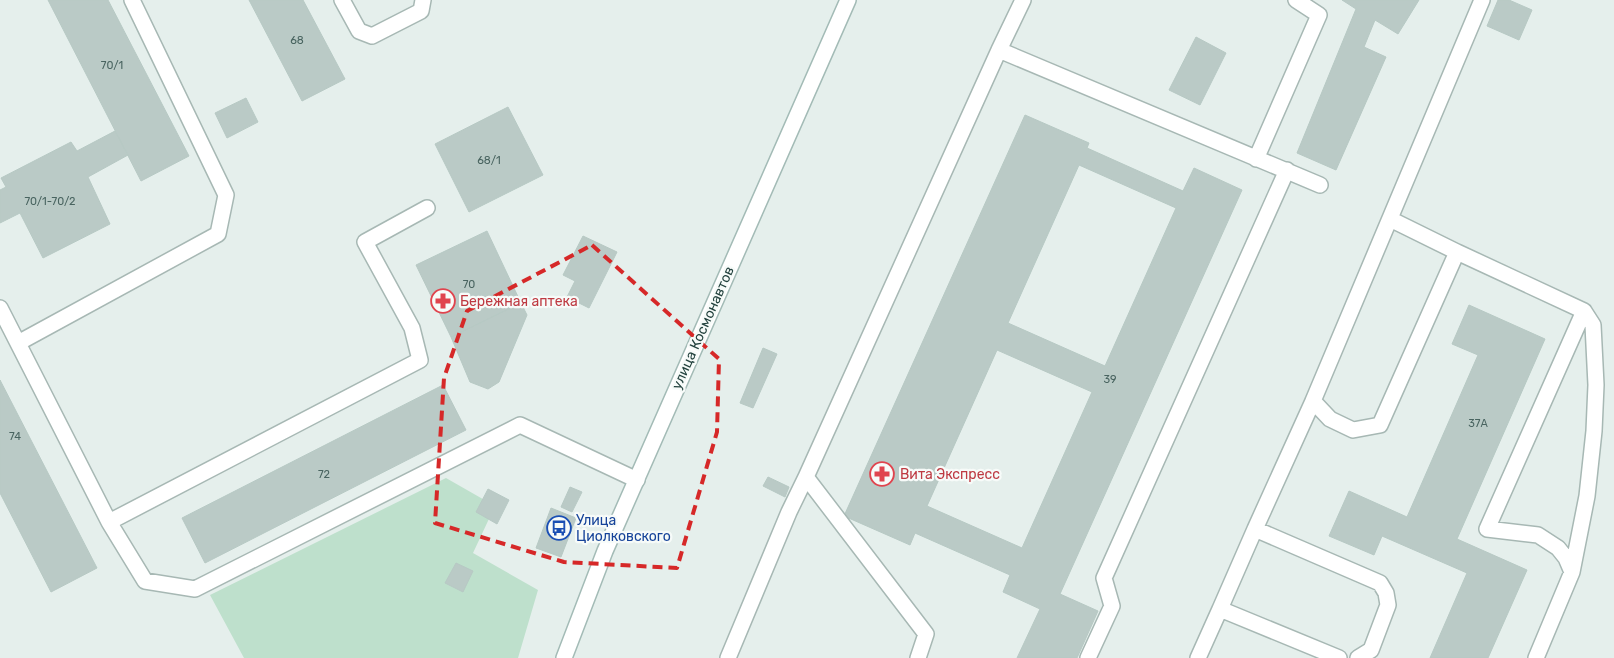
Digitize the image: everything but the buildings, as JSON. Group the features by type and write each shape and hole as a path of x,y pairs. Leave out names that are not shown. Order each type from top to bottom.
{"main road":[{"path":"18,343 218,234 226,195 132,0"},
{"path":"342,0 359,31 372,36 421,11 423,0"},
{"name":"улица Космонавтов","path":"564,658 606,551 848,0"},
{"path":"728,658 788,512 806,477 1023,0"},
{"path":"1256,159 1319,15 1296,0"},
{"path":"1198,658 1313,401 1482,0"},
{"path":"999,50 1320,185"},
{"path":"1088,658 1112,606 1104,578 1287,170"},
{"path":"109,522 420,360 412,328 365,242 427,208"},
{"path":"1390,218 1584,311 1593,324 1596,385 1594,431 1587,496 1572,572 1536,658"},
{"path":"1313,401 1330,419 1353,430 1380,425 1458,252"},
{"path":"0,308 109,522 145,581 195,589 520,425 637,480"},
{"path":"1572,572 1566,558 1558,548 1538,535 1487,529 1584,311"},
{"path":"806,477 926,634 918,658"},
{"path":"1255,529 1380,583 1386,593 1388,605 1371,650 1358,658"},
{"path":"1220,609 1339,658"}],"highlighted area":[{"path":"592,245 719,359 717,432 677,568 564,562 435,523 444,378 467,311"}],"green space":[{"path":"446,478 495,506 473,553 538,590 518,658 244,658 210,595"}],"place":[{"name":"Бережная аптека","path":"443,301"},
{"name":"Вита Экспресс","path":"882,474"},
{"name":"Улица Циолковского","path":"559,528"}]}
